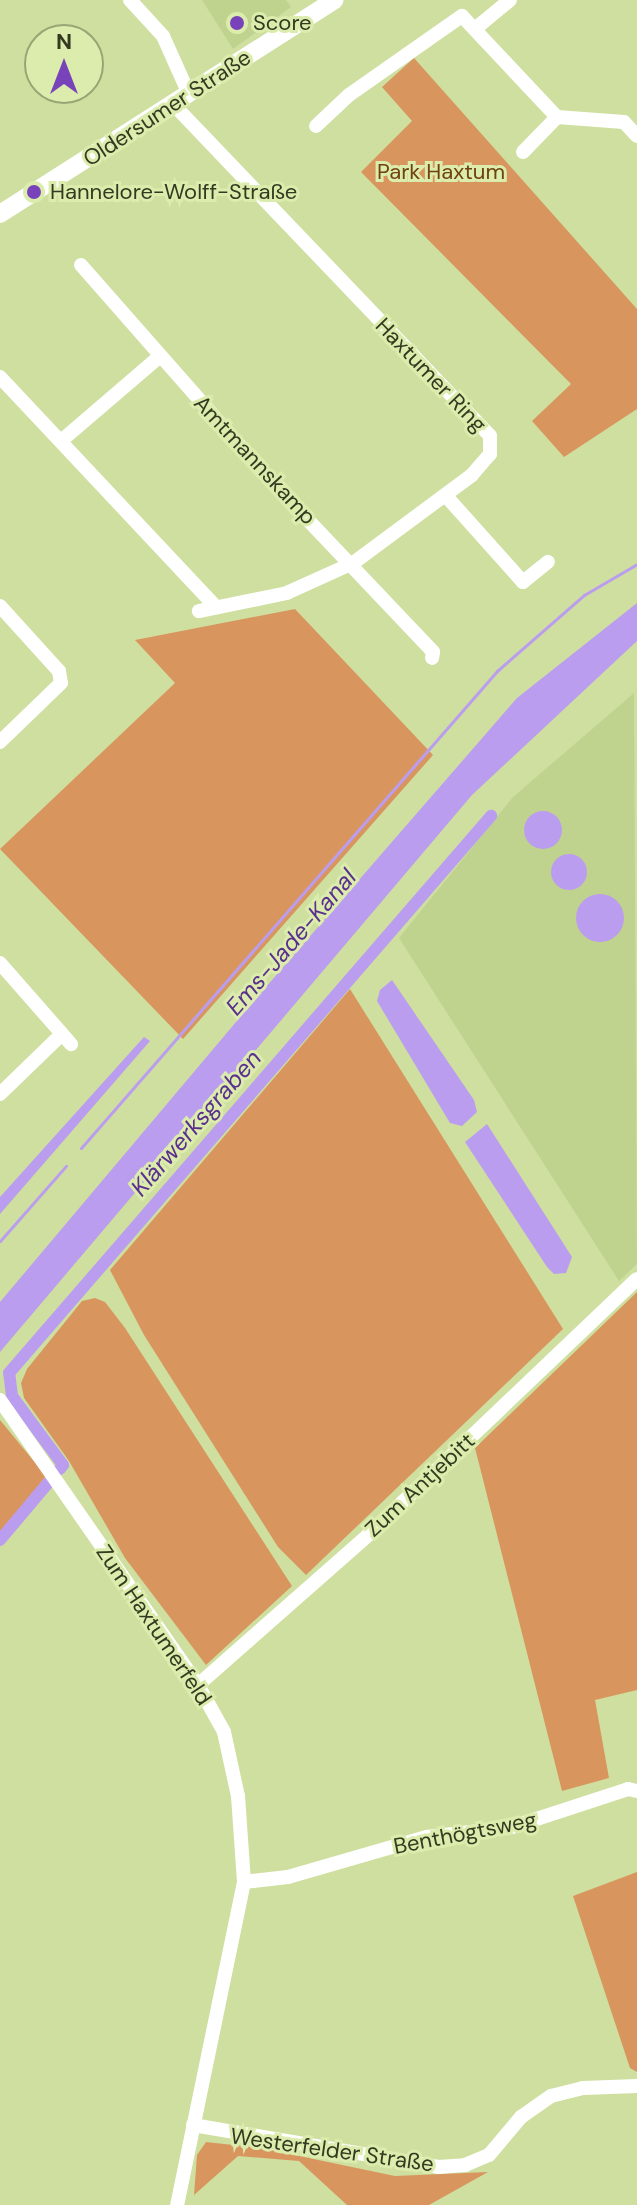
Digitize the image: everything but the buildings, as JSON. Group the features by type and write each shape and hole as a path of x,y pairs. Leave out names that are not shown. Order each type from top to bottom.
{"main road":[{"name":"Oldersumer Straße","path":"0,214 334,0"}],"street":[{"name":"Haxtumer Ring","path":"130,0 163,36 181,99 490,436 490,454 446,496 353,563 287,593 199,611"},
{"path":"476,28 510,0"},
{"path":"316,126 349,95 462,16 557,117 624,122 637,136"},
{"path":"523,152 557,117"},
{"name":"Amtmannskamp","path":"81,265 270,480 353,563 433,652 432,658"},
{"path":"61,441 160,356"},
{"path":"0,377 216,607"},
{"path":"446,496 523,582 548,562"},
{"path":"0,606 59,671 61,683 0,742"},
{"path":"0,963 67,1039 0,1094"},
{"name":"Zum Antjebitt","path":"198,1685 379,1524 637,1279"},
{"name":"Zum Haxtumerfeld","path":"0,1400 198,1685 224,1732 238,1796 244,1882 177,2205"},
{"name":"Benthögtsweg","path":"244,1882 288,1877 427,1837 512,1827 628,1789 637,1791"},
{"name":"Westerfelder Straße","path":"193,2125 438,2167 465,2165 489,2155 521,2117 551,2096 583,2088 637,2086"}],"shaded area":[{"path":"202,0 286,0 291,7 233,49"},
{"path":"637,603 637,641 472,795 0,1352 0,1302 252,1003 517,698"},
{"path":"634,693 637,1264 619,1281 399,938 513,797"},
{"path":"543,811 556,817 562,830 556,843 543,849 530,843 524,830 530,817"},
{"path":"569,854 582,859 587,872 582,885 569,890 556,885 551,872 556,859"},
{"path":"600,894 617,901 624,918 617,935 600,942 583,935 576,918 583,901"},
{"path":"392,980 474,1100 477,1112 462,1126 450,1123 377,1001 380,990"},
{"path":"144,1037 150,1041 0,1214 0,1197"},
{"path":"487,1124 572,1257 566,1273 554,1274 547,1267 465,1142"}],"green space":[{"name":"Park Haxtum","path":"414,58 637,309 637,409 564,457 532,421 571,384 361,172 412,121 382,87"},
{"path":"295,609 433,755 183,1039 0,849 175,683 135,640"},
{"path":"350,989 563,1329 306,1575 278,1547 144,1335 110,1270"},
{"path":"637,1292 637,1690 595,1700 609,1778 562,1791 475,1448"},
{"path":"95,1298 105,1302 125,1328 292,1586 206,1665 125,1558 69,1461 24,1398 21,1383 27,1369 82,1301"},
{"path":"0,1420 46,1476 0,1534"},
{"path":"637,1872 637,2072 630,2068 573,1896"},
{"path":"206,2142 261,2148 395,2176 488,2172 429,2205 347,2205 299,2161 238,2156 194,2195 197,2155"}],"waterway":[{"name":"Ems-Jade-Kanal","path":"81,1148 497,671 584,595 637,564"},
{"name":"Klärwerksgraben","path":"60,1469 63,1465 12,1396 9,1373 491,816"},
{"path":"0,1241 66,1166"},
{"name":"Klärwerksgraben","path":"0,1540 48,1483"}],"place":[{"name":"Score","path":"237,23"},
{"name":"Hannelore-Wolff-Straße","path":"34,192"}]}
